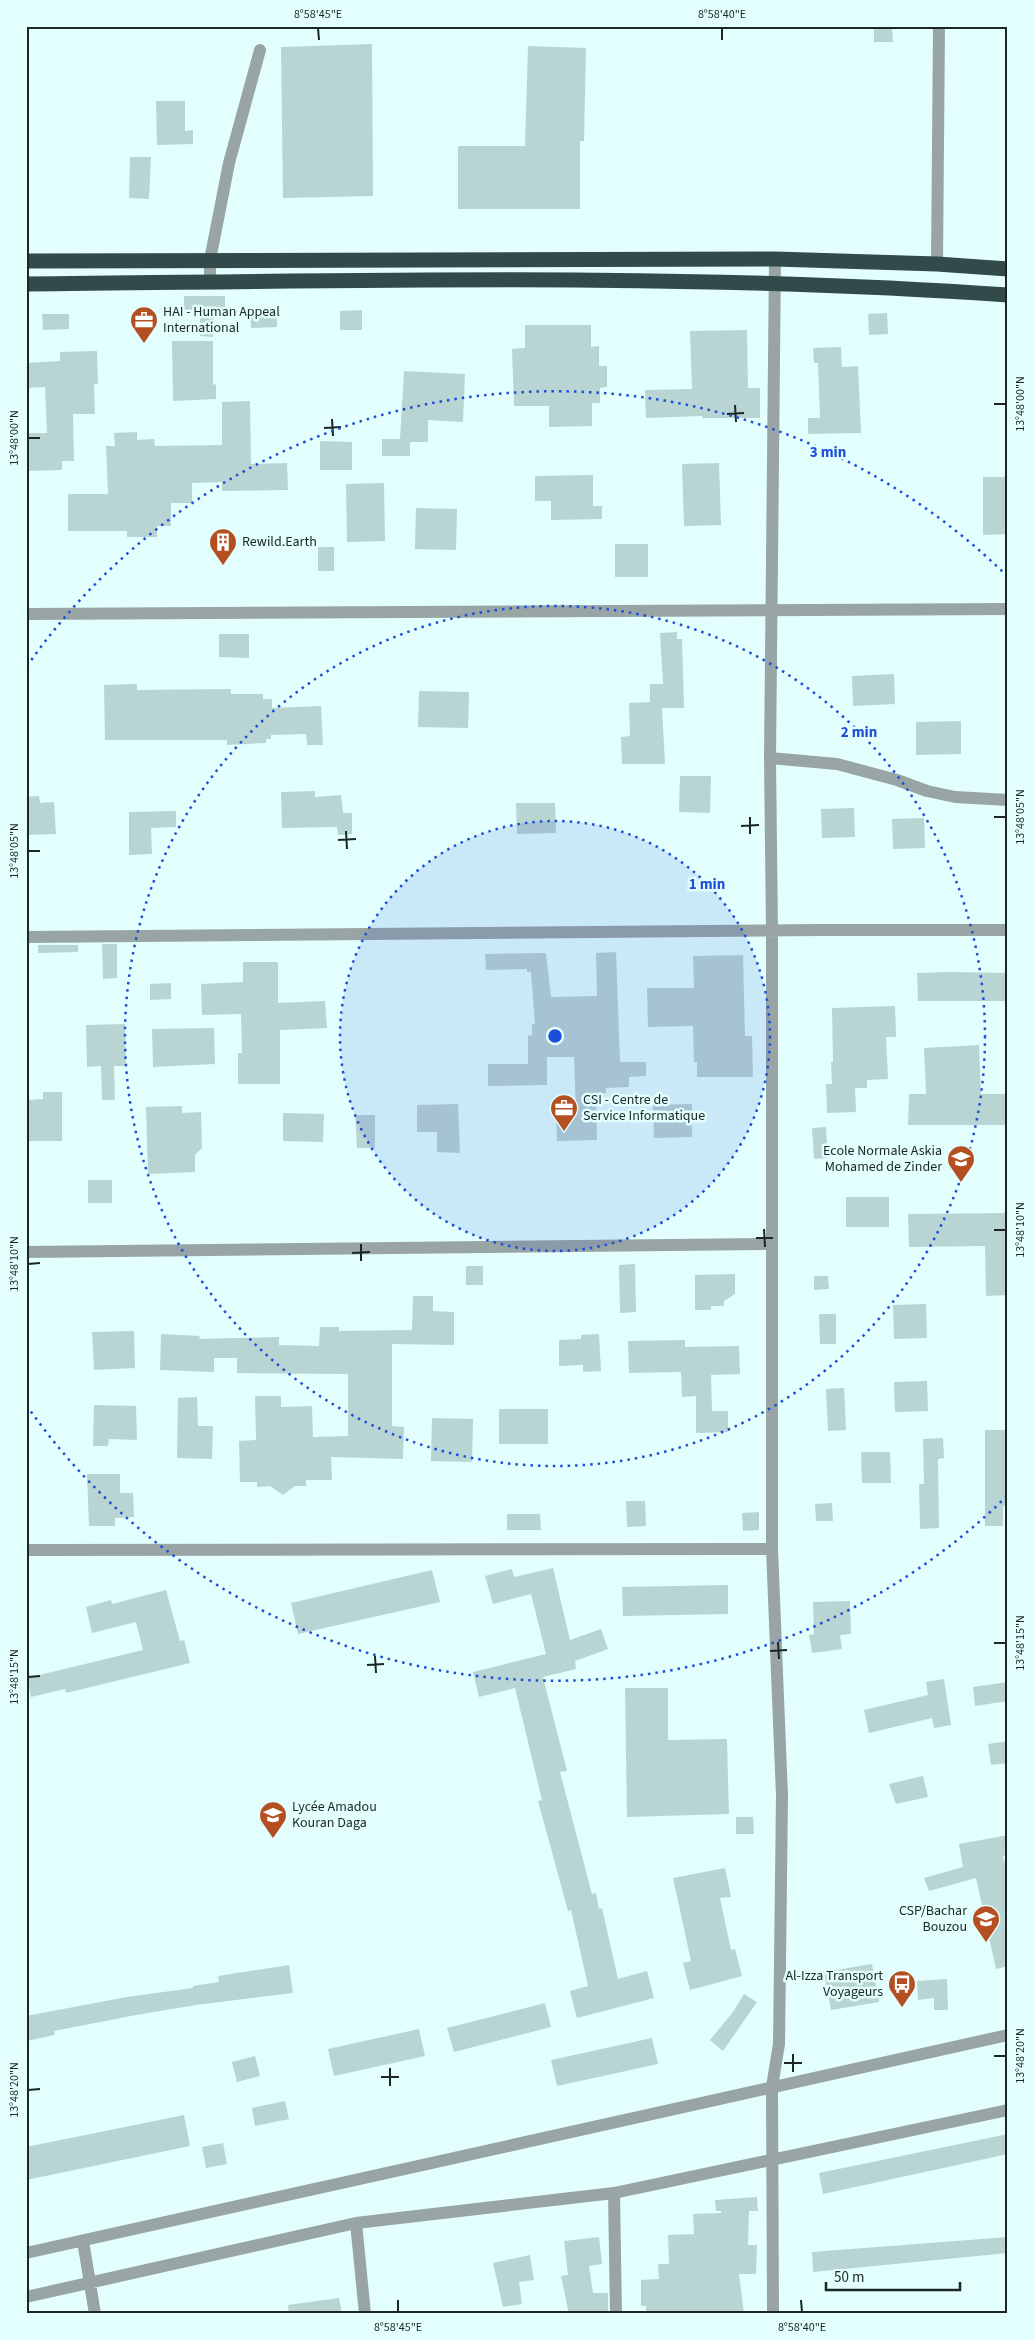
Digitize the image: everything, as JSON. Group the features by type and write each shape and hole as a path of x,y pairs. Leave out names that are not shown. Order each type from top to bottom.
{"highway":[{"path":"26,261 775,259 937,264 1008,270"},
{"path":"26,284 484,280 774,284 1008,295"}],"street":[{"path":"937,264 939,26"},
{"path":"210,282 210,260 229,163 260,50"},
{"path":"773,2314 772,2087 779,2044 782,1796 772,1549 772,930 770,758 775,259"},
{"path":"26,614 1008,609"},
{"path":"770,758 837,764 897,780 927,791 955,797 1008,800"},
{"path":"26,937 772,930 1008,930"},
{"path":"26,1252 772,1244"},
{"path":"26,1550 772,1549"},
{"path":"26,2253 1008,2035"},
{"path":"26,2296 356,2223 614,2193 1008,2110"},
{"path":"614,2193 616,2314"},
{"path":"356,2223 365,2314"},
{"path":"83,2241 95,2314"}],"building":[{"path":"874,26 892,26 893,42 874,42"},
{"path":"372,44 373,196 283,198 281,47"},
{"path":"528,46 586,48 584,141 580,141 580,209 458,209 458,146 525,146"},
{"path":"156,101 185,101 185,131 193,130 193,144 157,145"},
{"path":"130,157 151,157 149,199 129,198"},
{"path":"184,296 225,296 225,310 214,310 213,337 200,336 200,310 184,310"},
{"path":"277,309 277,327 251,328 250,310"},
{"path":"362,310 362,330 340,330 340,311"},
{"path":"887,313 888,334 869,335 868,314"},
{"path":"42,314 69,314 69,329 43,330"},
{"path":"525,325 591,325 591,347 599,346 599,366 607,366 607,387 600,388 600,403 592,403 592,426 549,427 549,406 514,406 512,349 525,348"},
{"path":"747,330 748,388 760,388 760,418 702,418 702,416 646,418 645,390 692,389 690,331"},
{"path":"172,341 213,341 213,385 216,384 216,399 173,401"},
{"path":"841,347 842,367 858,366 861,433 808,434 808,418 820,418 818,363 814,363 813,348"},
{"path":"97,351 98,384 94,384 95,414 73,414 74,461 62,461 62,470 26,471 26,433 47,433 45,387 26,388 26,363 60,361 60,352"},
{"path":"404,371 465,374 463,422 428,420 428,442 410,442 410,456 382,456 382,439 400,439"},
{"path":"250,401 251,464 287,463 288,490 222,491 222,482 192,483 192,503 171,503 171,526 157,526 157,537 127,537 127,531 68,531 68,494 108,494 106,446 115,446 114,433 137,432 137,440 154,439 155,446 222,445 222,402"},
{"path":"320,441 352,442 352,470 320,470"},
{"path":"719,463 721,525 684,526 682,464"},
{"path":"593,475 593,506 602,506 602,519 551,520 551,501 535,501 535,476"},
{"path":"983,477 1008,477 1008,534 983,535"},
{"path":"384,483 385,541 347,542 346,484"},
{"path":"416,508 457,509 456,550 415,549"},
{"path":"615,544 648,544 648,577 615,577"},
{"path":"318,547 334,547 334,571 318,571"},
{"path":"677,632 677,639 682,639 684,708 662,708 665,764 622,764 621,737 630,736 629,703 650,702 650,684 663,684 660,633"},
{"path":"219,634 249,634 249,658 219,657"},
{"path":"894,674 895,704 853,706 852,676"},
{"path":"137,684 137,690 231,689 231,694 263,694 263,699 272,699 272,708 321,706 323,745 307,745 306,734 271,735 271,739 266,739 266,743 227,745 227,740 105,740 104,685"},
{"path":"419,691 469,692 468,728 418,727"},
{"path":"961,721 961,754 916,755 916,722"},
{"path":"680,776 711,776 710,813 679,812"},
{"path":"315,791 315,797 341,795 343,813 352,813 352,834 338,835 337,827 282,828 281,792"},
{"path":"39,796 40,803 54,802 56,834 26,835 26,797"},
{"path":"516,803 555,803 556,833 517,834"},
{"path":"854,808 855,837 822,838 821,809"},
{"path":"176,811 176,827 151,828 152,854 129,855 129,812"},
{"path":"924,818 925,848 893,849 892,819"},
{"path":"102,944 117,944 117,978 103,979"},
{"path":"38,945 78,945 78,952 38,953"},
{"path":"616,952 620,1062 646,1062 646,1076 629,1077 629,1087 606,1088 606,1093 596,1094 597,1140 557,1141 556,1113 576,1112 574,1057 547,1057 547,1085 488,1086 488,1064 528,1064 528,1035 532,1036 532,1024 535,1024 531,972 527,972 527,969 486,970 485,954 546,953 551,997 597,996 596,953"},
{"path":"743,955 745,1036 752,1036 753,1077 697,1077 697,1062 694,1062 693,1026 648,1027 647,988 694,988 693,956"},
{"path":"243,962 278,962 278,1003 325,1001 327,1028 280,1030 280,1084 238,1084 238,1053 242,1053 241,1014 202,1015 201,984 243,982"},
{"path":"917,973 1008,973 1008,1001 918,1001"},
{"path":"171,983 171,999 150,1000 150,984"},
{"path":"895,1006 896,1037 886,1037 888,1079 867,1080 867,1088 855,1088 856,1112 827,1113 826,1084 832,1084 832,1008"},
{"path":"125,1024 126,1066 114,1066 115,1100 102,1100 101,1066 87,1067 86,1025"},
{"path":"214,1028 215,1064 153,1067 152,1029"},
{"path":"979,1045 981,1094 1008,1094 1008,1125 908,1125 909,1094 926,1094 924,1048"},
{"path":"43,1092 62,1092 62,1141 29,1141 29,1100 43,1099"},
{"path":"458,1104 460,1153 437,1152 437,1132 417,1132 417,1105"},
{"path":"692,1104 692,1137 654,1138 653,1105"},
{"path":"182,1106 182,1113 201,1112 202,1148 195,1155 195,1172 148,1174 146,1107"},
{"path":"283,1113 324,1114 323,1142 283,1141"},
{"path":"355,1115 375,1115 375,1148 357,1148"},
{"path":"826,1127 828,1158 814,1159 812,1128"},
{"path":"88,1180 112,1180 112,1203 88,1203"},
{"path":"846,1197 889,1197 889,1227 846,1227"},
{"path":"1008,1213 1008,1295 986,1296 985,1246 909,1247 908,1214"},
{"path":"635,1264 636,1312 620,1313 619,1265"},
{"path":"466,1266 483,1266 483,1285 466,1285"},
{"path":"735,1274 735,1294 724,1301 724,1306 711,1306 711,1310 695,1310 695,1275"},
{"path":"814,1276 828,1276 829,1289 814,1290"},
{"path":"413,1296 433,1296 433,1311 454,1312 454,1345 392,1344 392,1426 404,1427 403,1459 331,1457 332,1480 306,1480 306,1486 295,1486 283,1495 270,1486 257,1487 257,1482 240,1482 239,1441 256,1440 255,1396 281,1396 281,1407 312,1406 313,1437 348,1436 348,1374 237,1373 237,1358 214,1358 214,1372 160,1370 161,1334 200,1336 199,1339 279,1337 279,1345 319,1346 320,1327 339,1327 339,1331 412,1330"},
{"path":"926,1304 927,1338 894,1339 893,1305"},
{"path":"819,1314 836,1314 836,1344 820,1344"},
{"path":"134,1331 135,1368 94,1370 92,1332"},
{"path":"599,1334 601,1371 583,1372 583,1365 559,1366 559,1340 581,1339 581,1335"},
{"path":"685,1340 685,1347 739,1346 740,1374 711,1375 712,1411 728,1411 728,1432 696,1433 696,1396 682,1397 681,1372 629,1373 628,1341"},
{"path":"927,1381 928,1411 895,1412 894,1382"},
{"path":"844,1388 846,1430 828,1431 826,1389"},
{"path":"197,1397 198,1426 213,1426 212,1459 177,1458 178,1398"},
{"path":"94,1405 136,1406 137,1440 109,1439 108,1446 93,1446"},
{"path":"499,1409 548,1409 548,1444 499,1444"},
{"path":"432,1418 473,1419 472,1462 431,1461"},
{"path":"985,1430 1008,1430 1008,1506 1003,1506 1003,1526 985,1526"},
{"path":"943,1438 944,1458 938,1459 939,1528 920,1529 919,1484 924,1484 923,1439"},
{"path":"861,1452 890,1452 891,1483 862,1483"},
{"path":"87,1474 120,1474 120,1493 133,1493 134,1517 115,1518 115,1526 89,1526"},
{"path":"626,1501 645,1501 646,1526 627,1527"},
{"path":"832,1503 833,1521 816,1521 815,1504"},
{"path":"759,1512 759,1530 743,1531 742,1513"},
{"path":"507,1514 540,1514 541,1530 507,1530"},
{"path":"553,1568 570,1640 601,1629 608,1649 575,1661 576,1669 543,1677 567,1771 560,1772 592,1894 596,1893 599,1909 602,1908 618,1979 647,1971 654,1998 577,2018 570,1991 588,1986 571,1910 568,1911 538,1801 542,1800 515,1688 479,1697 473,1672 546,1654 531,1594 493,1604 485,1576 512,1569 514,1577"},
{"path":"432,1570 440,1602 298,1634 291,1603"},
{"path":"728,1585 728,1614 623,1616 622,1587"},
{"path":"166,1590 180,1641 184,1640 190,1663 66,1693 65,1689 31,1697 27,1678 143,1650 136,1622 92,1633 86,1607 111,1600 112,1604"},
{"path":"850,1601 851,1634 840,1635 842,1649 812,1653 809,1635 814,1634 813,1602"},
{"path":"944,1679 951,1725 934,1728 932,1718 869,1733 864,1710 928,1695 926,1682"},
{"path":"1008,1682 1008,1701 975,1706 973,1687"},
{"path":"625,1688 668,1688 668,1740 727,1739 729,1814 627,1817"},
{"path":"1008,1741 1008,1763 991,1765 988,1744"},
{"path":"923,1776 928,1797 896,1804 889,1784"},
{"path":"736,1817 753,1817 754,1834 736,1834"},
{"path":"1008,1835 1008,1855 1003,1856 1008,1875 1008,1966 996,1969 976,1878 929,1891 924,1878 963,1867 959,1844"},
{"path":"725,1868 731,1897 720,1898 731,1950 735,1949 742,1976 690,1990 683,1963 691,1961 673,1878"},
{"path":"872,1964 879,2002 831,2010 824,1972"},
{"path":"289,1965 293,1993 196,2005 136,2015 54,2031 55,2035 26,2041 26,2016 127,1997 193,1988 193,1986 219,1982 218,1976"},
{"path":"947,1979 948,2010 934,2010 934,1998 918,2000 917,1981"},
{"path":"744,1994 757,2002 723,2051 710,2040 733,2012"},
{"path":"545,2003 551,2027 454,2052 447,2028"},
{"path":"419,2029 425,2056 334,2076 328,2049"},
{"path":"652,2038 658,2064 557,2086 551,2060"},
{"path":"255,2056 260,2076 237,2082 232,2062"},
{"path":"285,2101 289,2119 255,2126 252,2108"},
{"path":"184,2115 190,2146 26,2180 26,2147"},
{"path":"1008,2134 1008,2154 823,2194 819,2173"},
{"path":"223,2143 227,2164 206,2168 202,2147"},
{"path":"757,2197 758,2211 749,2211 748,2245 757,2245 756,2274 739,2274 744,2314 646,2314 646,2306 641,2306 641,2280 659,2279 658,2264 669,2264 668,2235 694,2234 693,2214 721,2213 721,2211 716,2211 715,2200"},
{"path":"599,2237 602,2264 589,2266 593,2293 608,2293 608,2313 569,2314 561,2276 568,2275 564,2241"},
{"path":"1008,2237 1008,2253 813,2272 812,2252"},
{"path":"530,2255 534,2280 519,2282 522,2304 503,2307 493,2263"},
{"path":"339,2298 342,2314 289,2314 288,2305"}],"place":[{"name":"HAI - Human Appeal International","path":"144,344"},
{"name":"Rewild.Earth","path":"223,566"},
{"name":"CSI - Centre de Service Informatique","path":"564,1132"},
{"name":"Ecole Normale Askia Mohamed de Zinder","path":"961,1183"},
{"name":"Lycée Amadou Kouran Daga","path":"273,1839"},
{"name":"CSP/Bachar Bouzou","path":"986,1943"},
{"name":"Al-Izza Transport Voyageurs","path":"902,2008"}]}
